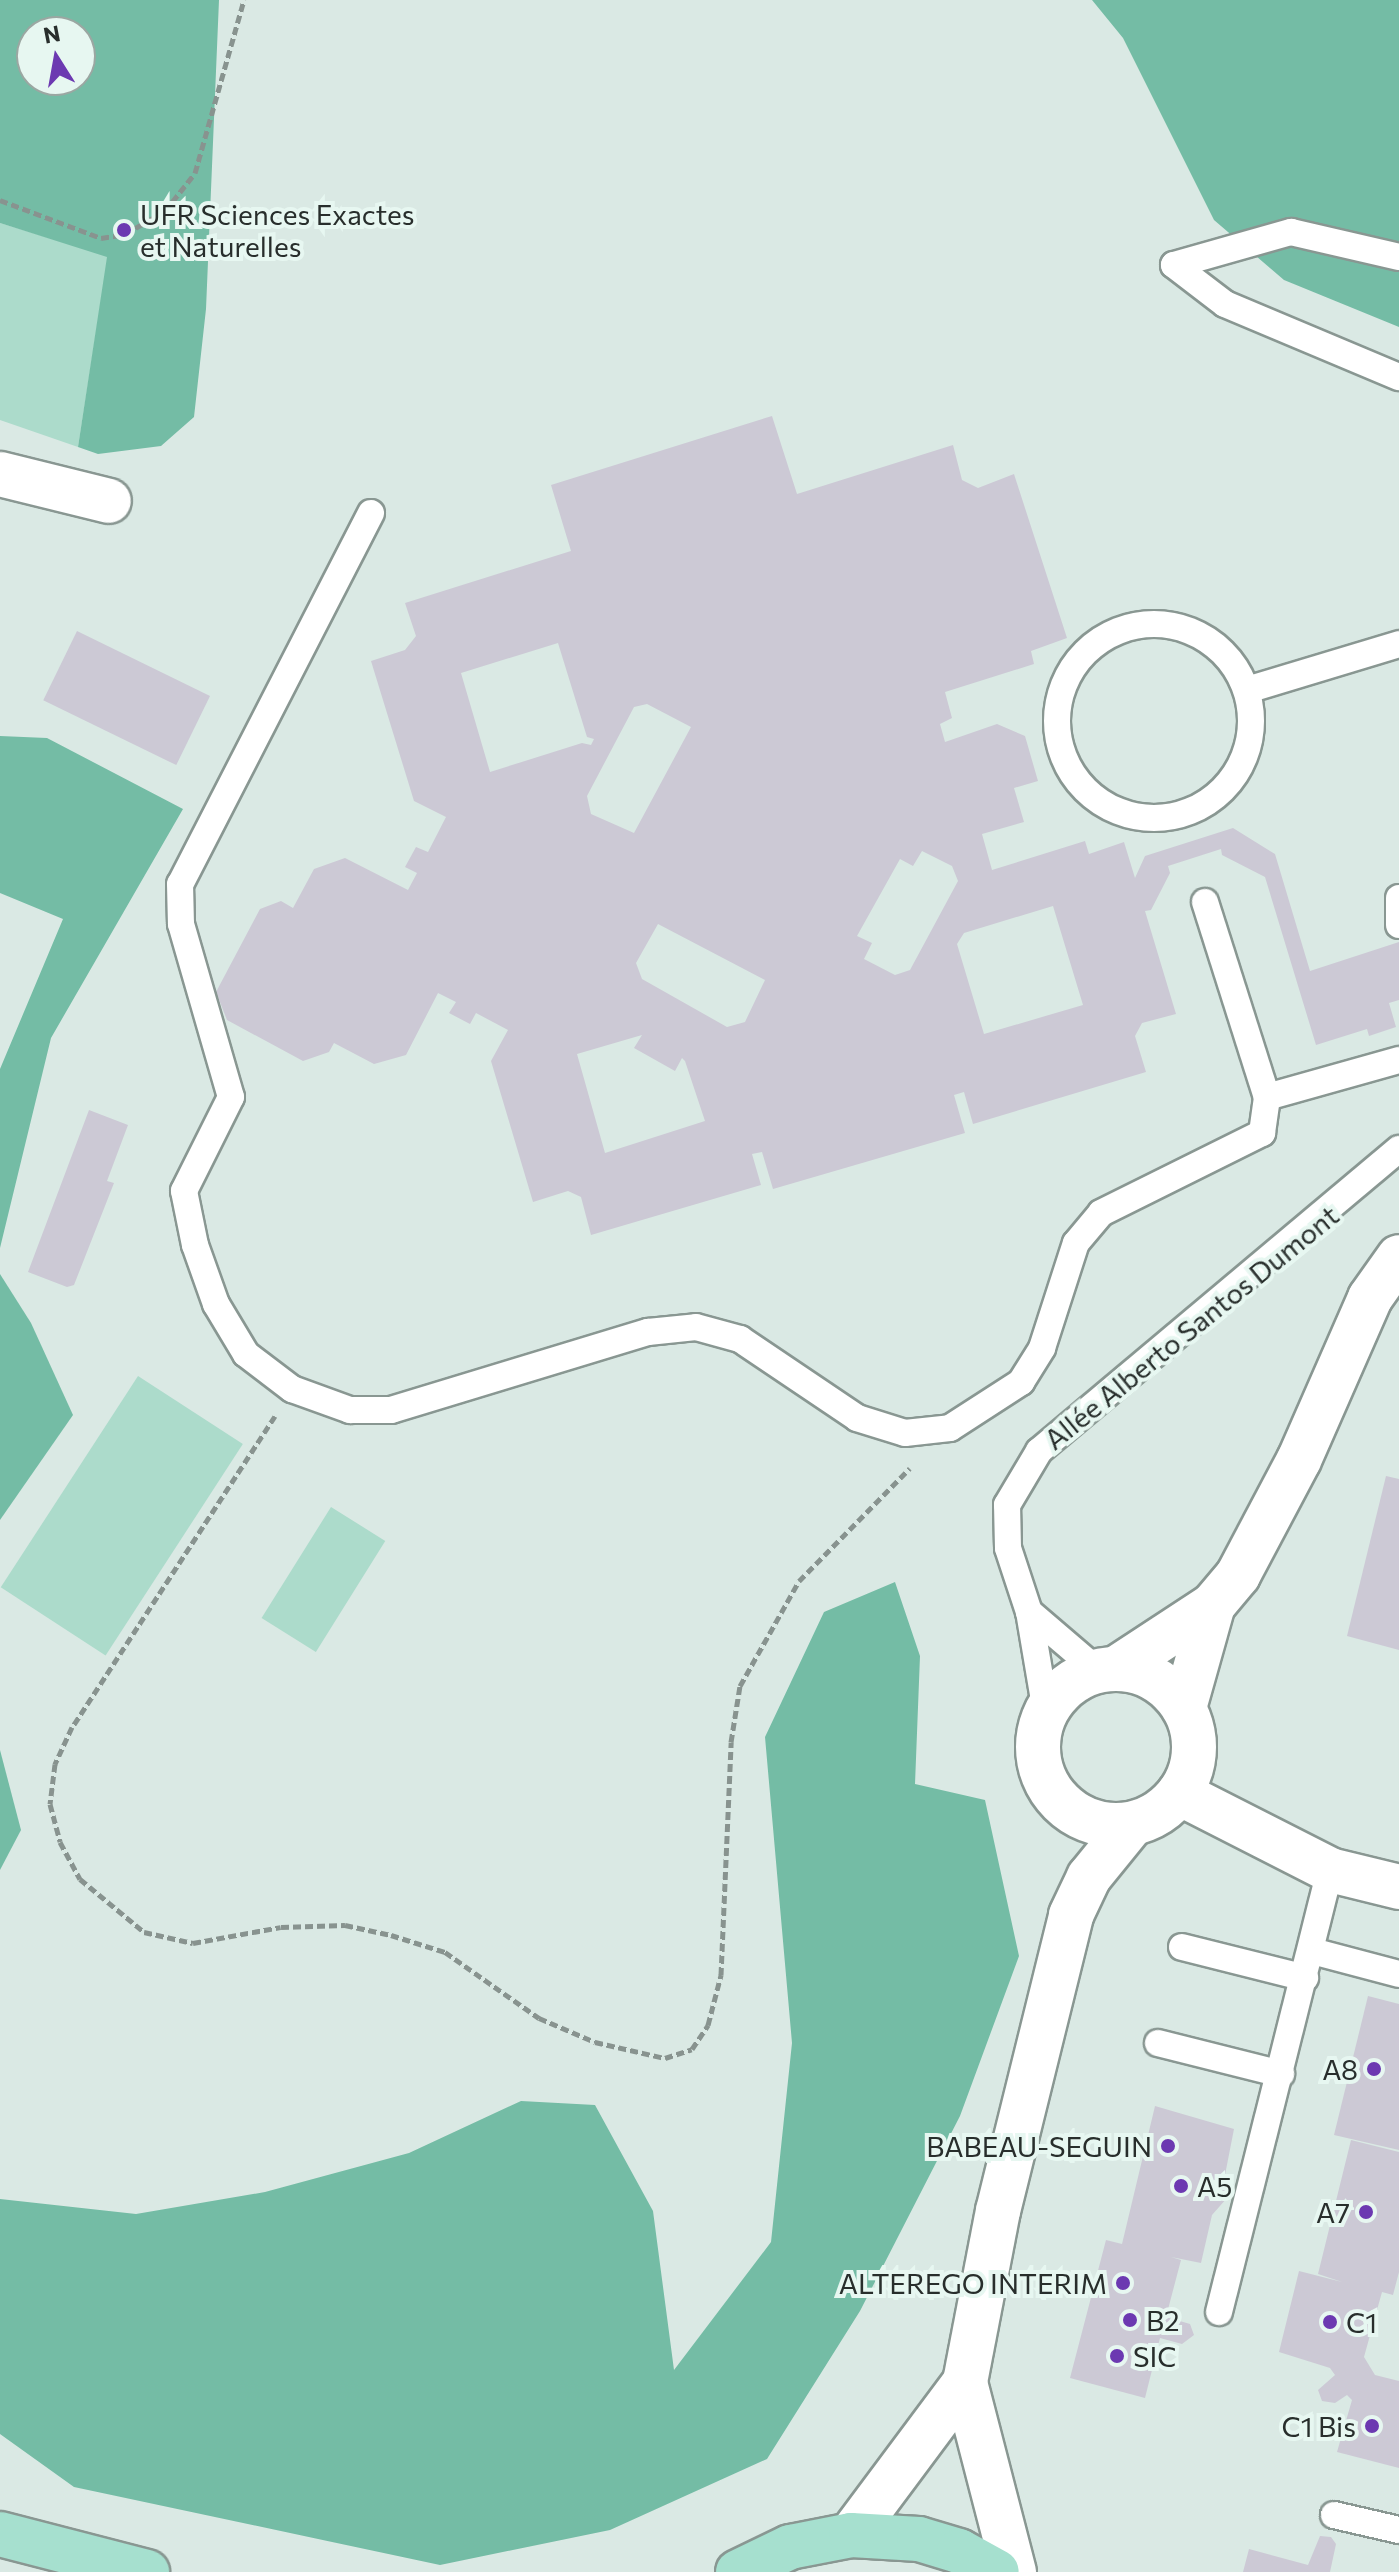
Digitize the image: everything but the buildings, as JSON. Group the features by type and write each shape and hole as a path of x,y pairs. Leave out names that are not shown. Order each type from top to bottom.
{"main road":[{"path":"0,2534 147,2572"},
{"path":"738,2572 790,2547 851,2535 919,2539 959,2551 997,2572"}],"street":[{"path":"0,474 109,501"},
{"path":"1071,1915 1065,1824 1041,1771 1038,1741 1046,1712 1064,1688 1108,1670 1213,1605 1238,1575 1299,1460 1370,1298 1399,1257"},
{"path":"1184,1708 1213,1605"},
{"path":"1055,1797 1077,1815 1104,1825 1132,1824 1158,1814 1179,1793 1193,1751 1184,1708 1167,1687 1144,1674 1108,1670"},
{"path":"1179,1793 1330,1870 1399,1887"},
{"path":"1014,2572 965,2382 998,2211 1071,1915 1089,1877 1132,1824"},
{"path":"851,2535 965,2382"}],"lane":[{"path":"1399,257 1291,232 1174,265 1225,304 1399,377"},
{"path":"371,513 180,884 181,924 231,1097 184,1191 195,1245 216,1304 246,1354 292,1389 350,1410 391,1410 648,1332 696,1327 740,1339 857,1418 905,1433 950,1428 1021,1382 1042,1348 1076,1243 1101,1213 1262,1133 1267,1097 1205,902"},
{"path":"1154,624 1184,629 1211,642 1233,664 1247,690 1252,724 1240,767 1228,786 1201,807 1169,818 1135,817 1103,805 1078,782 1062,753 1057,722 1061,692 1075,665 1096,643 1123,629 1154,624"},
{"path":"1247,690 1399,644"},
{"path":"1399,898 1399,925"},
{"path":"1267,1097 1399,1060"},
{"name":"Allée Alberto Santos Dumont","path":"1046,1712 1029,1612 1008,1548 1007,1505 1039,1451 1350,1196 1399,1149"},
{"path":"1029,1612 1108,1670"},
{"path":"1219,2312 1330,1870"},
{"path":"1182,1947 1305,1978"},
{"path":"1312,1951 1399,1974"},
{"path":"1158,2043 1281,2074"},
{"path":"1334,2515 1399,2530"}],"path":[{"path":"0,200 101,238 125,234 165,211 195,173 244,0"},
{"path":"292,1389 72,1727 55,1764 50,1804 60,1842 80,1879 144,1932 193,1943 281,1927 345,1925 404,1939 445,1952 539,2018 595,2042 665,2058 692,2049 708,2025 721,1975 731,1742 740,1686 799,1581 950,1428"}],"green space":[{"path":"0,0 219,0 206,309 194,417 161,446 98,454 78,447 107,257 0,223"},
{"path":"1092,0 1399,0 1399,327 1284,280 1214,220 1123,38"},
{"path":"0,223 108,256 78,447 0,420"},
{"path":"0,736 47,738 183,809 51,1038 0,1248 0,1069 63,919 0,893"},
{"path":"0,1274 31,1323 73,1415 0,1520"},
{"path":"138,1376 243,1444 106,1655 1,1587"},
{"path":"331,1507 385,1541 316,1652 262,1618"},
{"path":"895,1582 920,1656 915,1784 985,1800 1019,1956 960,2116 860,2311 767,2459 610,2530 440,2565 74,2487 0,2434 0,2199 136,2214 265,2192 409,2153 521,2101 595,2105 653,2211 674,2370 771,2242 792,2043 765,1737 824,1612"},
{"path":"0,1750 21,1830 0,1870"}],"place":[{"name":"UFR Sciences Exactes et Naturelles","path":"124,230"},
{"name":"A8","path":"1374,2069"},
{"name":"BABEAU-SEGUIN","path":"1168,2146"},
{"name":"A5","path":"1181,2186"},
{"name":"A7","path":"1366,2212"},
{"name":"ALTEREGO INTERIM","path":"1123,2283"},
{"name":"B2","path":"1130,2320"},
{"name":"C1","path":"1330,2322"},
{"name":"SIC","path":"1117,2356"},
{"name":"C1 Bis","path":"1372,2426"}]}
